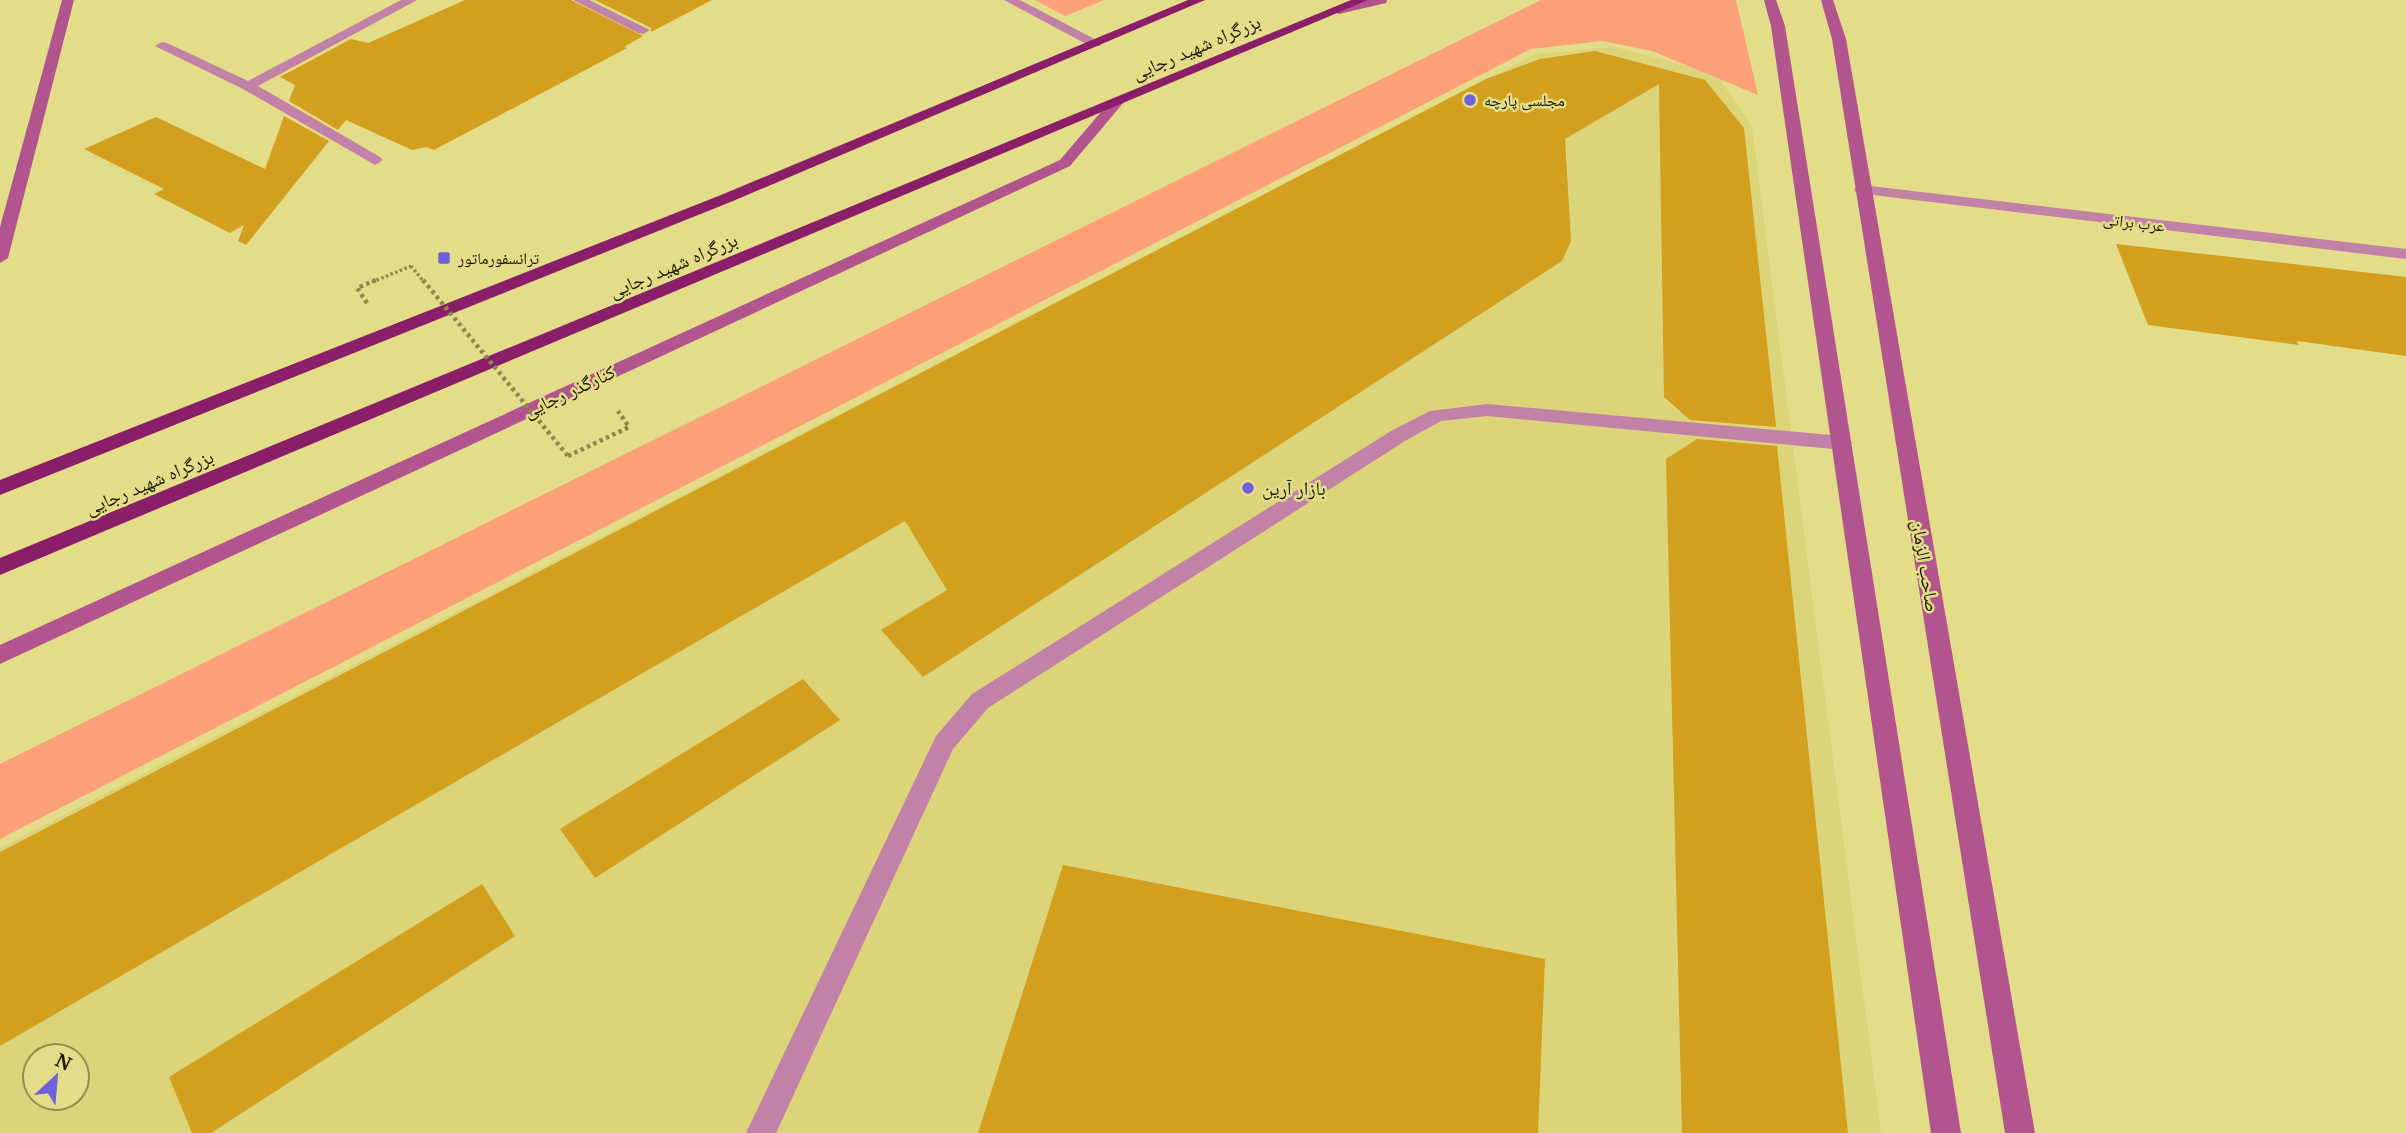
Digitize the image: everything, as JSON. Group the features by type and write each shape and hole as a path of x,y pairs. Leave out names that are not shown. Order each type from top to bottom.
{"highway":[{"path":"0,488 727,198 1199,0"},
{"name":"بزرگراه شهید رجایی","path":"0,567 1362,0"}],"street":[{"path":"0,258 68,0"},
{"path":"248,86 411,0"},
{"path":"579,0 643,30"},
{"path":"1010,0 1095,43"},
{"path":"1339,10 1381,0"},
{"path":"1770,0 1779,26 1946,1133"},
{"name":"صاحب الزمان","path":"1826,0 1839,39 2020,1133"},
{"path":"162,46 248,86 375,160"},
{"name":"کنارگذر رجایی","path":"0,655 1065,163 1117,102"},
{"name":"عرب براتی","path":"1862,190 2406,254"},
{"path":"761,1133 944,743 980,701 1398,436 1437,415 1488,410 1541,413 1842,443"}],"path":[{"path":"357,288 411,266 568,456 629,427"}],"shaded area":[{"path":"1035,0 1104,0 1065,16"},
{"path":"1541,0 1736,0 1758,95 1652,51 1602,41 1531,49 0,839 0,764"},
{"name":"بازار آرین","path":"1614,47 1716,74 1752,127 1881,1133 0,1133 0,848 1535,54"}],"building":[{"path":"465,0 571,0 643,36 624,47 627,48 434,150 426,147 412,150 346,120 338,130 289,101 295,85 280,77 351,39 368,43"},
{"path":"595,0 712,0 651,32 651,28"},
{"path":"1595,51 1705,80 1744,128 1776,427 1690,420 1664,397 1659,84 1565,139 1571,241 1562,261 923,677 881,630 947,590 905,521 0,1046 0,852 1486,79 1540,59"},
{"path":"284,116 329,141 246,245 238,241 244,225 230,233 154,194 164,189 84,149 156,117 265,169"},
{"path":"2116,244 2406,277 2406,356 2148,325"},
{"path":"1697,439 1777,446 1848,1133 1682,1133 1666,459"},
{"path":"803,679 840,720 595,878 560,829"},
{"path":"1063,865 1545,959 1538,1133 978,1133"},
{"path":"482,884 515,936 211,1133 192,1133 169,1077"}],"place":[{"name":"مجلسی پارچه","path":"1470,100"},
{"name":"ترانسفورماتور","path":"444,258"},
{"name":"بازار آرین","path":"1248,488"}]}
